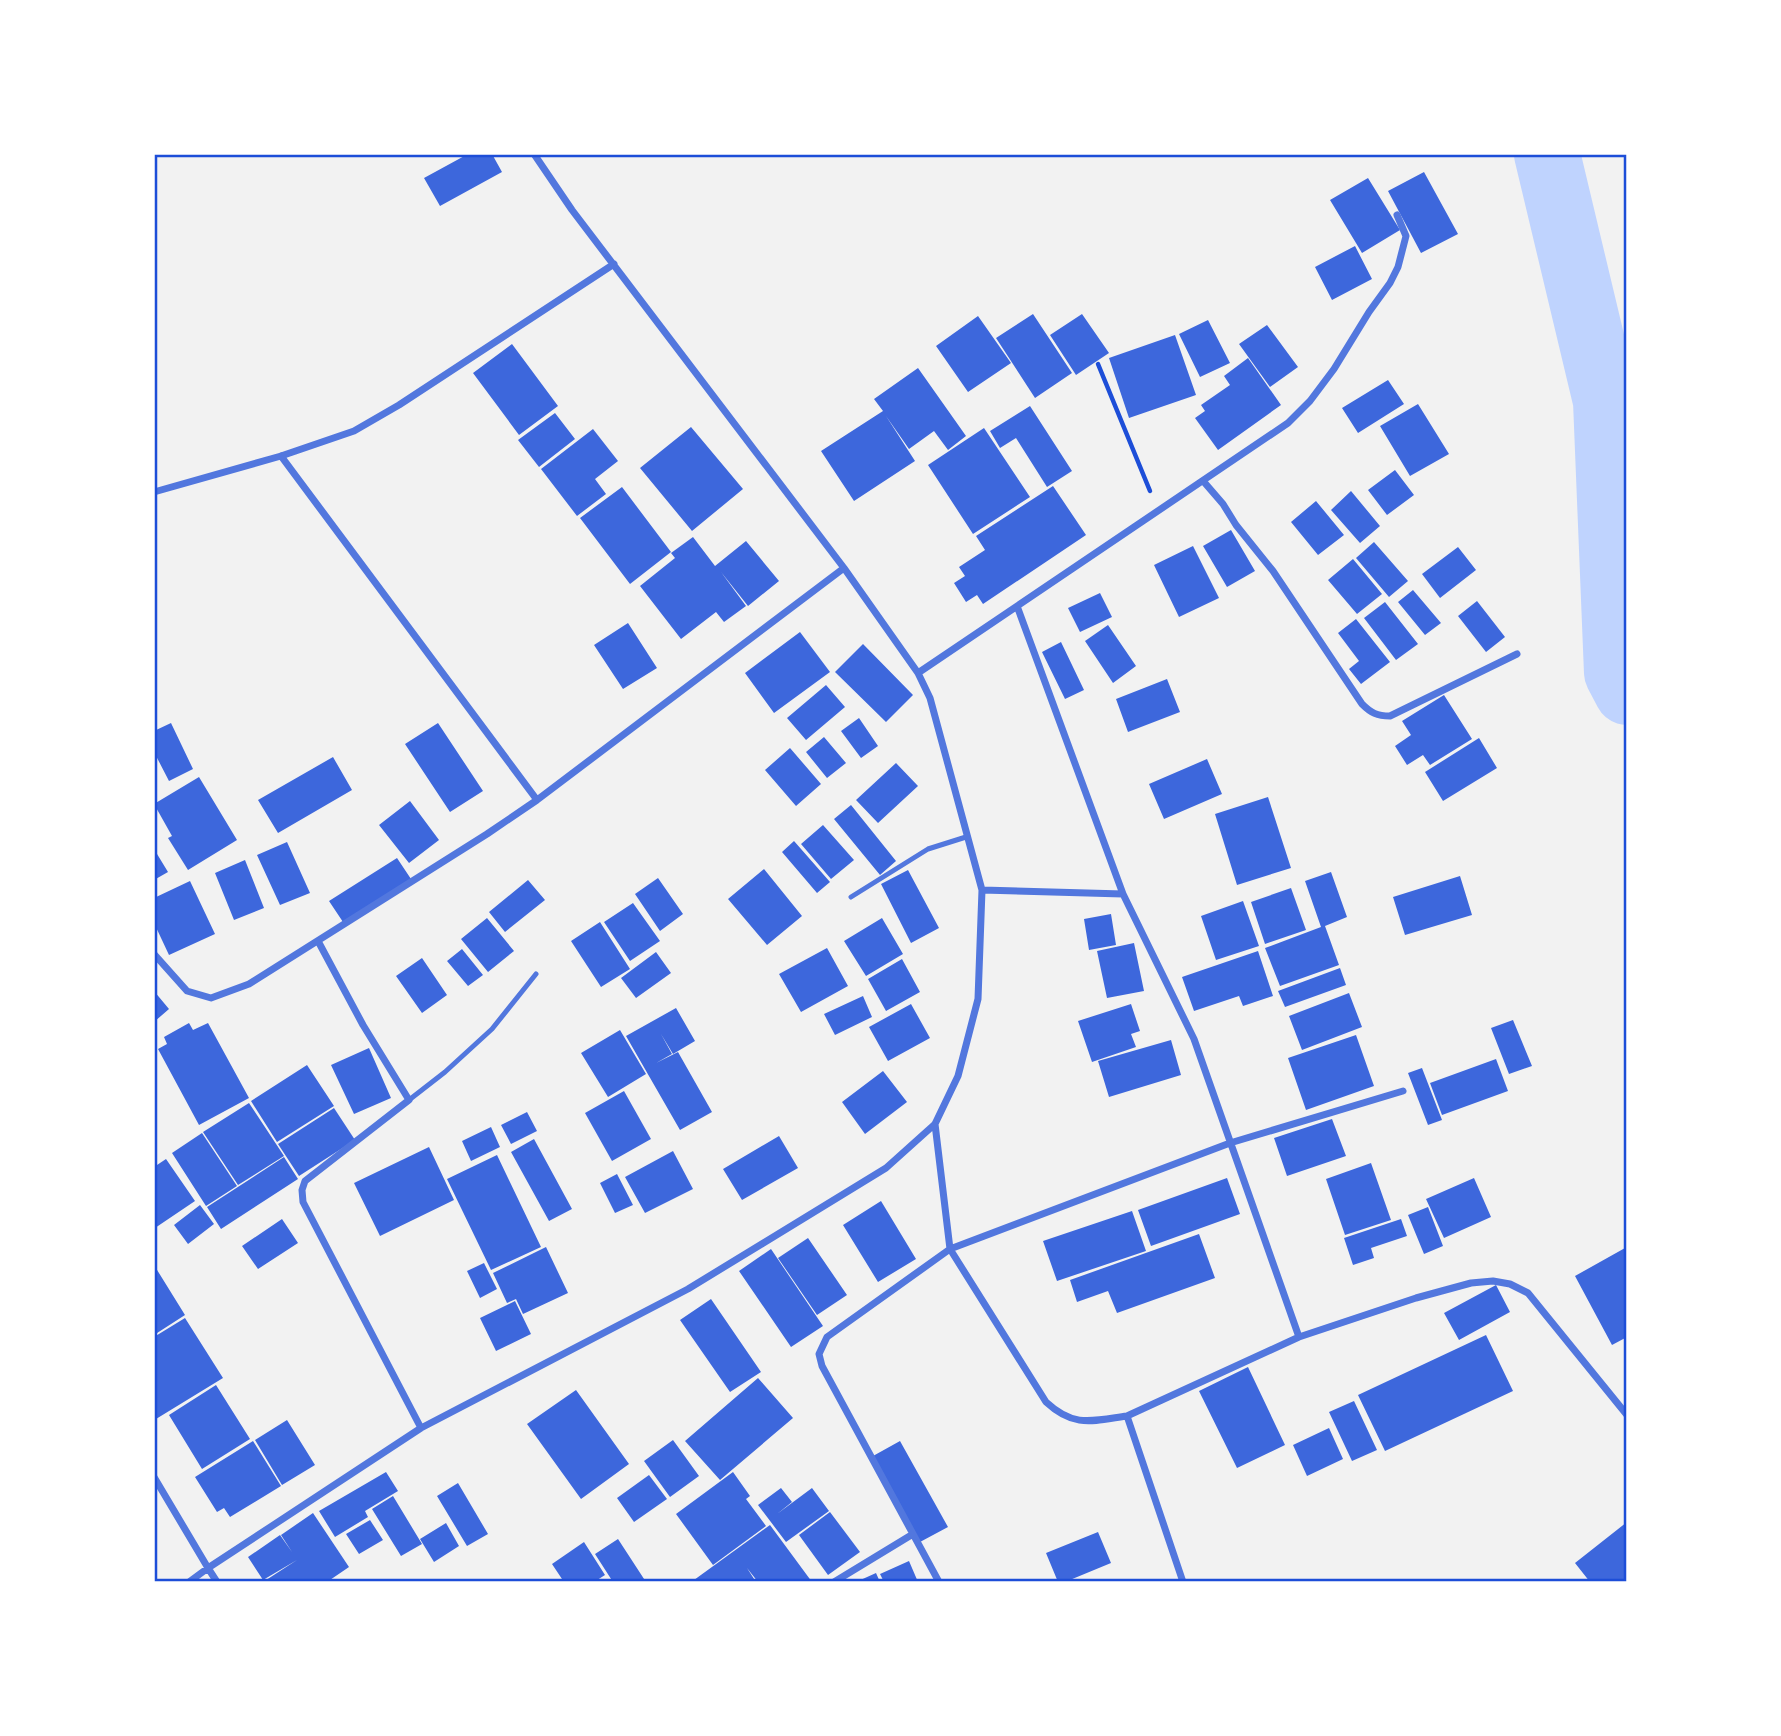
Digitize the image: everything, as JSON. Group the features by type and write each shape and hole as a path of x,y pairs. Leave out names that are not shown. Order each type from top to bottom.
{"street":[{"path":"189,1582 421,1428 688,1289 886,1168 935,1124 958,1076 978,999 982,890 930,698 918,673 844,568 572,210 534,154"},
{"path":"918,673 1288,423 1310,401 1334,369 1368,312 1390,283 1398,267 1406,236 1397,215"},
{"path":"154,492 281,456 354,431 614,264"},
{"path":"281,456 537,800"},
{"path":"1204,482 1273,571 1362,704 1371,713 1379,716 1398,713 1517,654"},
{"path":"154,954 187,991 211,998 249,984 488,834 537,800 844,568"},
{"path":"1017,606 1124,894 1194,1039 1299,1337"},
{"path":"982,890 1124,894"},
{"path":"318,941 363,1025 409,1100 305,1181 302,1190 303,1202 421,1428"},
{"path":"939,1582 822,1366 819,1354 827,1337 950,1249 1230,1143 1403,1091"},
{"path":"935,1124 950,1249 1045,1402 1057,1413 1071,1420 1086,1422 1127,1416 1299,1337 1416,1298 1471,1283 1493,1281 1510,1284 1528,1293 1627,1415"},
{"path":"1127,1416 1183,1582"},
{"path":"154,1477 217,1582"},
{"path":"834,1582 913,1534"}],"lane":[{"path":"851,897 928,849 967,837"},
{"path":"409,1100 445,1072 492,1029 536,974"}],"path":[{"path":"1098,365 1158,512"}],"building":[{"path":"468,154 492,154 502,172 440,206 424,178"},
{"path":"1424,172 1458,234 1421,253 1388,191"},
{"path":"1368,178 1400,230 1362,253 1330,200"},
{"path":"1355,246 1372,279 1332,300 1315,267"},
{"path":"1033,314 1072,373 1035,398 996,338"},
{"path":"1082,314 1109,353 1076,375 1050,335"},
{"path":"978,316 1011,363 968,392 936,346"},
{"path":"1208,320 1230,363 1200,377 1179,334"},
{"path":"1267,325 1298,367 1270,387 1239,344"},
{"path":"1175,335 1196,395 1129,418 1109,358"},
{"path":"512,344 558,406 519,435 473,373"},
{"path":"1248,358 1281,405 1218,450 1195,418 1205,411 1201,405 1230,385 1224,376"},
{"path":"918,368 966,436 948,450 934,431 909,449 886,416 915,461 854,501 821,451 883,411 874,399"},
{"path":"1388,380 1404,404 1358,433 1342,408"},
{"path":"1418,404 1449,454 1410,476 1380,426"},
{"path":"1030,406 1072,471 1047,487 1016,438 1000,448 990,431"},
{"path":"555,413 575,439 539,467 518,440"},
{"path":"691,427 743,489 692,531 640,468"},
{"path":"984,428 1030,497 973,534 928,465"},
{"path":"593,429 618,461 595,479 606,494 577,516 541,469"},
{"path":"1395,470 1414,495 1387,515 1368,490"},
{"path":"1053,486 1086,535 983,604 977,595 966,602 954,583 965,576 959,567 985,550 976,536"},
{"path":"622,487 671,552 630,584 580,518"},
{"path":"1351,491 1380,526 1360,543 1331,510"},
{"path":"1316,501 1344,535 1318,555 1291,522"},
{"path":"1231,530 1255,571 1227,587 1203,546"},
{"path":"693,537 715,566 746,541 779,581 748,606 721,572 746,606 724,622 716,612 681,639 640,586 675,558 671,553"},
{"path":"1374,542 1408,581 1389,597 1356,558"},
{"path":"1193,546 1219,598 1179,617 1154,565"},
{"path":"1458,547 1476,570 1440,598 1422,574"},
{"path":"1353,559 1382,594 1357,614 1328,580"},
{"path":"1413,590 1441,623 1425,635 1398,602"},
{"path":"1100,593 1112,617 1080,632 1068,608"},
{"path":"1477,601 1505,637 1486,652 1458,616"},
{"path":"1385,602 1418,644 1396,660 1364,618"},
{"path":"1356,619 1390,662 1361,684 1349,669 1359,661 1338,633"},
{"path":"628,623 657,668 623,689 594,645"},
{"path":"1108,625 1136,666 1113,683 1085,641"},
{"path":"800,632 830,672 774,713 745,673"},
{"path":"1061,642 1084,690 1065,699 1042,652"},
{"path":"863,644 913,695 886,722 835,672"},
{"path":"1167,679 1180,712 1128,732 1116,699"},
{"path":"826,685 845,707 806,740 787,718"},
{"path":"1444,695 1472,739 1430,765 1423,755 1407,765 1395,746 1411,735 1402,721"},
{"path":"859,718 878,746 861,758 841,731"},
{"path":"171,723 193,769 169,781 154,752 154,731"},
{"path":"438,723 483,791 450,812 405,744"},
{"path":"824,737 846,763 827,778 806,752"},
{"path":"1479,738 1497,768 1443,801 1425,772"},
{"path":"790,748 821,784 796,806 765,770"},
{"path":"333,757 352,790 278,833 258,800"},
{"path":"1207,759 1222,794 1164,819 1149,784"},
{"path":"896,763 918,786 878,823 856,800"},
{"path":"199,777 237,840 188,870 168,838 172,836 154,804"},
{"path":"1268,797 1291,868 1237,885 1215,814"},
{"path":"410,801 439,840 409,863 379,825"},
{"path":"851,805 896,861 880,875 834,819"},
{"path":"823,825 854,860 831,879 801,844"},
{"path":"794,841 830,882 817,893 782,852"},
{"path":"287,842 310,893 280,905 257,855"},
{"path":"154,849 168,872 154,880"},
{"path":"397,858 411,879 343,922 329,901"},
{"path":"245,860 264,908 234,920 215,873"},
{"path":"764,869 802,916 767,945 728,899"},
{"path":"908,870 939,928 911,943 881,884"},
{"path":"1331,872 1347,917 1325,926 1339,965 1280,986 1265,948 1321,927 1305,881"},
{"path":"1460,876 1472,915 1405,935 1393,897"},
{"path":"658,878 683,914 660,931 635,894"},
{"path":"528,880 545,900 505,932 489,912"},
{"path":"190,881 215,934 169,955 154,923 154,898"},
{"path":"1291,888 1306,930 1265,944 1251,902"},
{"path":"1243,901 1259,946 1216,960 1201,916"},
{"path":"633,903 660,941 630,961 604,922"},
{"path":"1111,914 1116,945 1089,950 1084,919"},
{"path":"487,918 514,951 488,972 461,939"},
{"path":"882,918 903,954 866,976 844,941"},
{"path":"600,922 630,969 601,987 571,941"},
{"path":"1134,943 1144,991 1107,998 1097,951"},
{"path":"827,948 848,986 801,1012 779,974"},
{"path":"462,949 483,975 468,986 447,961"},
{"path":"1258,951 1273,996 1243,1006 1239,996 1194,1011 1182,977"},
{"path":"656,952 671,973 636,998 621,978"},
{"path":"422,958 447,995 422,1013 396,976"},
{"path":"902,959 920,992 886,1011 868,979"},
{"path":"1340,968 1346,985 1285,1007 1278,991"},
{"path":"154,991 169,1009 154,1022"},
{"path":"1349,993 1362,1027 1302,1050 1289,1016"},
{"path":"863,996 872,1017 835,1035 824,1014"},
{"path":"911,1004 930,1038 888,1061 869,1027"},
{"path":"1131,1004 1140,1031 1131,1034 1136,1047 1092,1062 1078,1021"},
{"path":"676,1008 695,1041 673,1054 661,1034 672,1054 656,1063 678,1052 712,1112 680,1130 626,1036"},
{"path":"1513,1020 1532,1066 1509,1074 1491,1028"},
{"path":"189,1023 193,1030 208,1023 249,1098 199,1125 158,1049 167,1044 164,1037"},
{"path":"620,1030 646,1074 608,1097 581,1053"},
{"path":"1356,1035 1374,1086 1306,1110 1288,1058"},
{"path":"1171,1040 1181,1075 1109,1097 1098,1061"},
{"path":"369,1048 391,1098 354,1114 331,1065"},
{"path":"1496,1059 1508,1091 1442,1115 1430,1083"},
{"path":"307,1065 334,1106 277,1142 251,1101"},
{"path":"1422,1068 1442,1120 1428,1125 1408,1073"},
{"path":"883,1071 907,1102 865,1134 842,1102"},
{"path":"624,1091 651,1139 612,1161 585,1113"},
{"path":"249,1103 284,1156 238,1185 203,1132"},
{"path":"334,1108 355,1140 299,1176 278,1144"},
{"path":"527,1112 537,1131 511,1144 501,1125"},
{"path":"1332,1119 1346,1156 1287,1176 1274,1138"},
{"path":"491,1127 500,1147 471,1161 462,1141"},
{"path":"202,1133 237,1186 206,1206 172,1153"},
{"path":"779,1136 798,1168 742,1200 723,1169"},
{"path":"534,1139 572,1209 549,1221 511,1152"},
{"path":"429,1147 454,1200 380,1236 354,1183"},
{"path":"673,1151 693,1189 645,1213 625,1177"},
{"path":"497,1155 541,1247 491,1270 447,1179"},
{"path":"284,1157 298,1179 221,1229 207,1207"},
{"path":"166,1159 195,1201 155,1228 154,1167"},
{"path":"1371,1163 1391,1220 1345,1235 1326,1179"},
{"path":"617,1174 633,1205 615,1213 600,1183"},
{"path":"1227,1178 1240,1214 1151,1246 1138,1210"},
{"path":"1474,1178 1491,1217 1444,1238 1426,1199"},
{"path":"881,1201 916,1259 878,1282 843,1225"},
{"path":"200,1205 214,1224 188,1244 174,1225"},
{"path":"1428,1207 1443,1246 1424,1254 1408,1215"},
{"path":"1132,1211 1146,1251 1057,1281 1043,1241"},
{"path":"282,1219 298,1243 258,1269 242,1246"},
{"path":"1401,1219 1407,1236 1371,1248 1374,1258 1353,1265 1344,1238"},
{"path":"1199,1234 1215,1278 1117,1313 1108,1291 1077,1302 1070,1280"},
{"path":"808,1238 847,1295 817,1315 778,1258"},
{"path":"546,1247 568,1293 523,1314 516,1299 507,1303 493,1273"},
{"path":"1625,1248 1627,1337 1612,1345 1575,1276"},
{"path":"771,1249 823,1326 791,1347 739,1271"},
{"path":"484,1263 497,1289 480,1298 467,1271"},
{"path":"154,1265 185,1315 154,1335"},
{"path":"1496,1285 1510,1312 1459,1340 1444,1313"},
{"path":"711,1299 761,1372 730,1392 680,1320"},
{"path":"515,1301 531,1334 496,1351 480,1318"},
{"path":"185,1318 223,1378 156,1419 154,1337"},
{"path":"1486,1335 1513,1391 1385,1451 1358,1395"},
{"path":"1248,1367 1285,1445 1237,1468 1199,1391"},
{"path":"758,1378 793,1418 720,1480 685,1441"},
{"path":"216,1385 250,1439 202,1469 169,1415"},
{"path":"576,1390 629,1464 581,1499 527,1424"},
{"path":"1354,1401 1377,1450 1352,1461 1329,1412"},
{"path":"287,1420 315,1465 282,1485 255,1440"},
{"path":"1329,1428 1343,1459 1307,1476 1293,1445"},
{"path":"673,1440 699,1476 670,1497 644,1461"},
{"path":"253,1441 281,1486 230,1517 224,1508 217,1512 195,1477"},
{"path":"900,1441 948,1527 920,1542 873,1456"},
{"path":"386,1472 398,1491 365,1511 368,1517 335,1537 319,1511"},
{"path":"733,1472 750,1496 746,1499 766,1526 713,1565 676,1514"},
{"path":"649,1475 667,1499 634,1522 617,1498"},
{"path":"458,1483 488,1534 467,1546 437,1496"},
{"path":"781,1488 792,1502 777,1514 812,1488 829,1511 786,1542 758,1505"},
{"path":"393,1496 422,1544 401,1556 372,1509"},
{"path":"830,1512 860,1552 828,1575 799,1535"},
{"path":"313,1513 349,1567 327,1582 263,1582 297,1560 263,1580 248,1557 280,1535 292,1552 281,1535"},
{"path":"370,1520 383,1540 359,1554 346,1534"},
{"path":"1627,1522 1627,1579 1623,1582 1590,1582 1575,1563"},
{"path":"446,1523 459,1546 434,1562 420,1539"},
{"path":"770,1525 812,1582 758,1582 747,1568 756,1582 695,1582 694,1580"},
{"path":"1098,1532 1111,1563 1065,1582 1058,1582 1046,1553"},
{"path":"618,1539 646,1582 613,1582 595,1554"},
{"path":"584,1542 605,1575 594,1582 564,1582 552,1564"},
{"path":"909,1561 918,1582 884,1582 880,1574"},
{"path":"876,1573 880,1582 856,1582"}],"waterway":[{"path":"1547,154 1606,401 1617,673 1627,692"}]}
